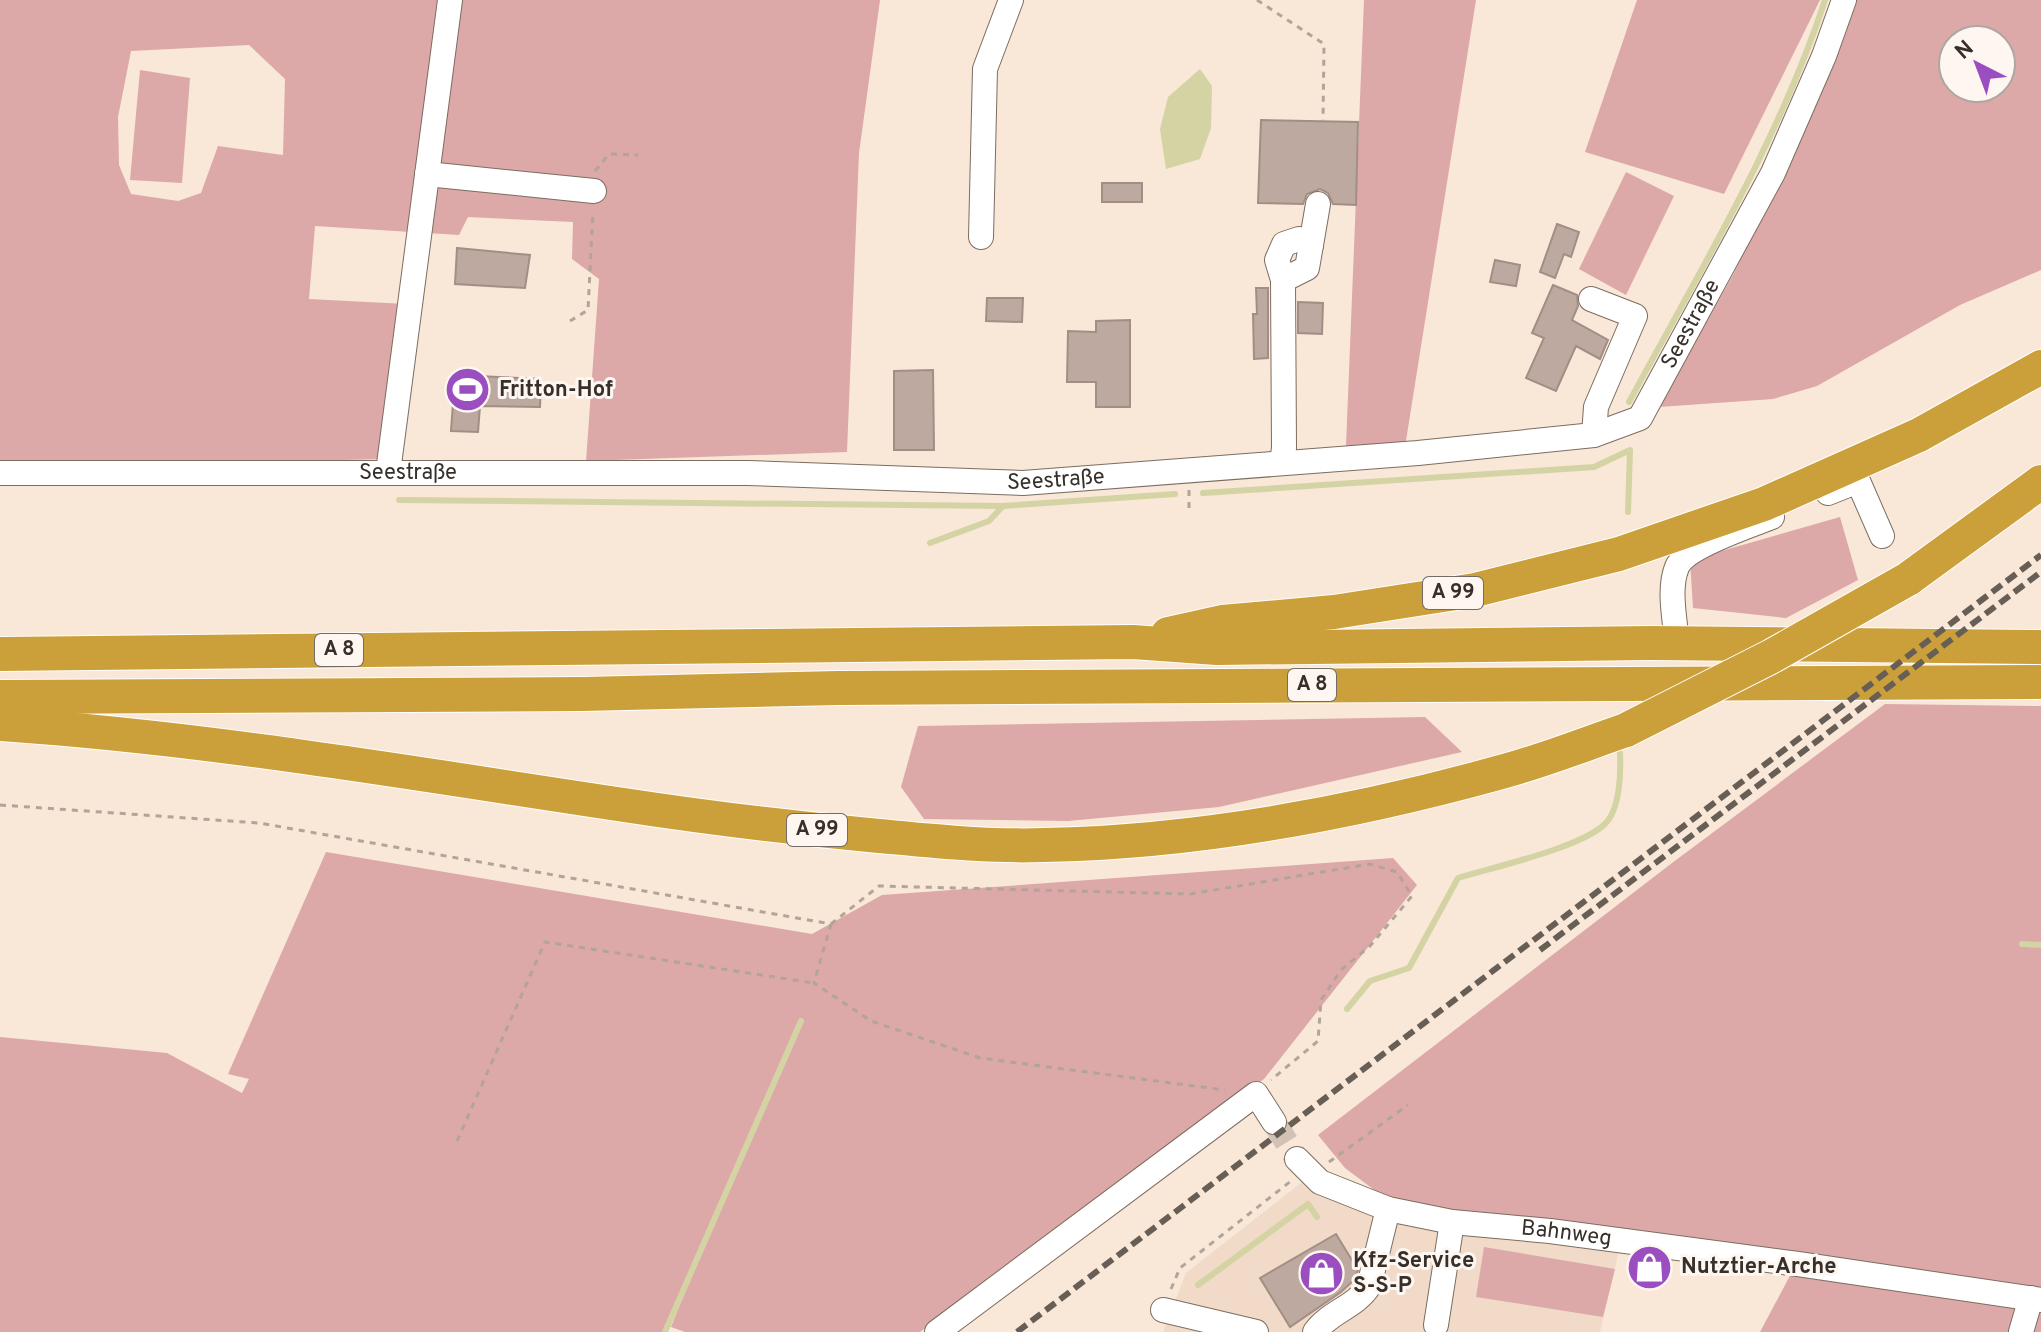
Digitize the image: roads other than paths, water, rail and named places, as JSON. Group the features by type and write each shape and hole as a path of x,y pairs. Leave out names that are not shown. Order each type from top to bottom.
{"highway":[{"name":"A 99","path":"1133,642 1222,622 1334,612 1475,590 1619,554 1764,504 1919,435 2041,367"},
{"name":"A 99","path":"0,724 107,731 202,742 747,824 927,840 1041,845 1150,839 1261,824 1384,802 1505,771 1626,730 1772,656 1908,579 2041,482"},
{"name":"A 8","path":"0,654 1133,642 1217,648 1677,643 2041,647"},
{"name":"A 8","path":"0,697 583,694 854,688 2041,682"}],"street":[{"path":"388,472 450,0"},
{"path":"981,237 985,69 1011,0"},
{"name":"Seestraße","path":"0,473 748,473 1023,483 1282,463 1307,450 1594,435 1640,418 1773,173 1824,56 1844,0"},
{"path":"427,174 594,191"},
{"path":"1282,463 1283,280 1277,260 1284,244 1299,239 1311,245 1318,204"},
{"path":"1591,299 1635,316 1596,407 1594,435"},
{"path":"1677,643 1673,582 1678,564 1691,552 1858,481 1882,536"},
{"path":"937,1332 1256,1094 1274,1122"},
{"name":"Bahnweg","path":"1306,1167 1320,1182 1388,1209 1452,1222 1550,1231 2036,1299"},
{"path":"1315,1332 1365,1293 1388,1209"},
{"path":"1436,1325 1452,1222"},
{"path":"2021,1332 2036,1299"},
{"path":"1163,1310 1256,1332"}],"waterway":[{"path":"1629,402 1761,155 1785,104 1825,0"},
{"path":"1203,493 1594,467 1630,450 1628,512"},
{"path":"930,543 989,521 1003,506 1175,494"},
{"path":"399,500 1003,506"},
{"path":"1347,1009 1370,981 1409,968 1458,878 1557,849 1593,833 1605,824 1617,800 1620,753"},
{"path":"2022,944 2041,945"},
{"path":"665,1332 801,1021"},
{"path":"1198,1285 1308,1204 1317,1217"}],"tunnel":[{"path":"1274,1122 1297,1159"}],"railway":[{"path":"1017,1332 2041,555"},
{"path":"1540,950 2041,572"}],"place":[{"name":"Fritton-Hof","path":"468,390"},
{"name":"Nutztier-Arche","path":"1650,1267"},
{"name":"Kfz-Service S-S-P","path":"1322,1274"}]}
